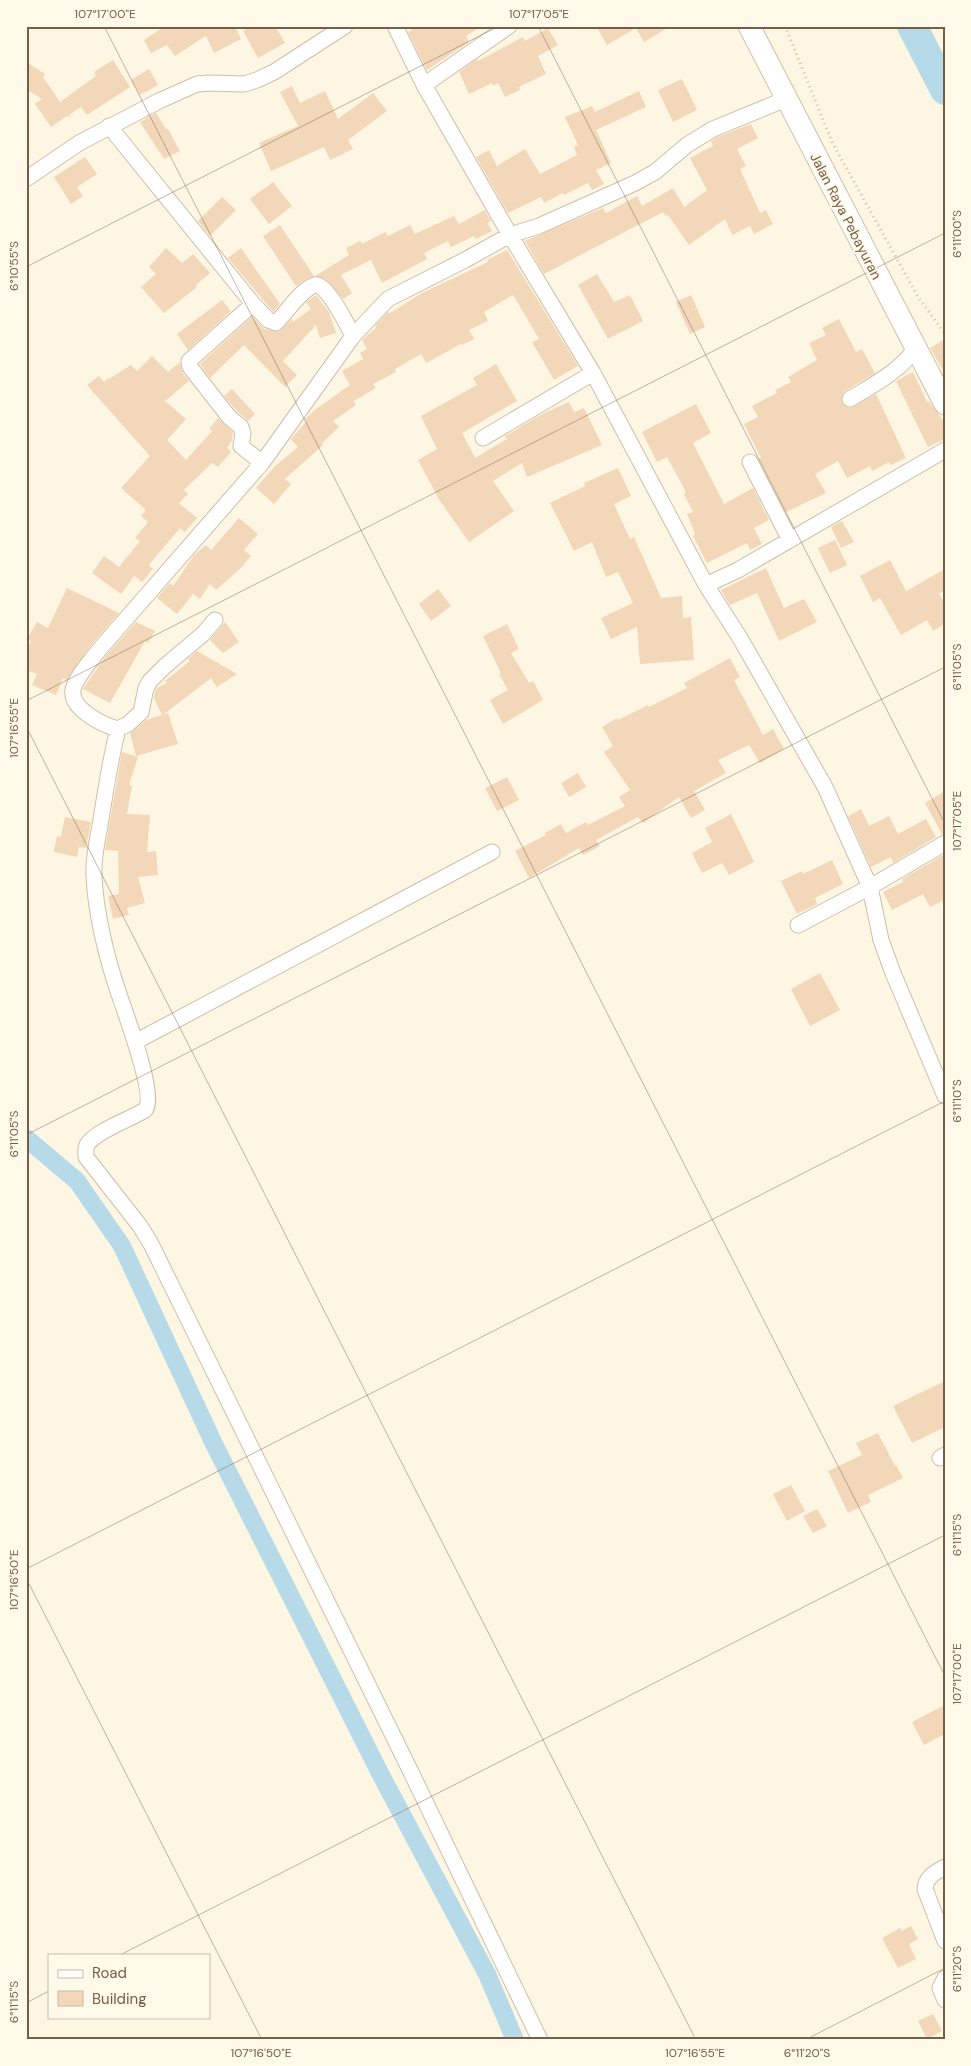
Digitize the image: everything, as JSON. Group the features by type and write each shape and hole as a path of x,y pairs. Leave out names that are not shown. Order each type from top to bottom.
{"main road":[{"name":"Jalan Raya Pebayuran","path":"749,26 945,404"}],"street":[{"path":"26,179 66,151 158,101 197,84 244,84 257,80 274,72 345,26"},
{"path":"395,26 424,85 593,373 706,585 740,638 804,747 833,803 870,887 881,940 893,974 945,1096"},
{"path":"424,85 509,26"},
{"path":"118,729 92,718 75,701 73,691 76,684 117,628 262,463 353,336 388,298 465,260 510,234 539,226 635,183 655,172 687,145 713,129 786,99"},
{"path":"109,126 268,320 276,323 301,295 318,285 327,292 353,336"},
{"path":"253,304 192,358 189,364 229,417 241,427 243,433 241,446 262,463"},
{"path":"850,399 883,379 910,356 915,349"},
{"path":"483,438 593,373"},
{"path":"706,585 738,570 945,450"},
{"path":"750,462 790,540"},
{"path":"215,620 203,634 150,681 146,688 141,712 128,724 118,729 109,763 94,858 94,888 108,956 145,1076 148,1107 141,1113 97,1136 88,1144 86,1157 140,1226 151,1244 410,1770 540,2040"},
{"path":"798,924 870,887 945,843"},
{"path":"135,1042 492,852"},
{"path":"945,1867 933,1873 926,1881 925,1889 945,1941"},
{"path":"945,1978 940,1988 945,2000"}],"path":[{"path":"785,26 834,144 918,297 945,334"}],"building":[{"path":"165,26 235,26 241,39 214,53 206,36 175,56 167,45 151,53 144,40"},
{"path":"252,26 275,26 285,43 258,58 243,31"},
{"path":"417,26 482,26 466,36 469,42 427,70 408,32"},
{"path":"596,26 671,26 644,42 636,28 607,45"},
{"path":"548,28 558,45 538,56 546,74 519,87 520,90 505,97 498,83 493,86 492,83 469,94 459,72 477,59 478,61 523,37 525,41"},
{"path":"113,60 130,87 87,115 81,107 69,115 71,118 67,116 51,127 35,104 42,99 26,89 26,62 45,74 43,77 60,102 96,76 94,72"},
{"path":"149,69 158,85 140,95 131,80"},
{"path":"682,79 697,110 673,122 658,90"},
{"path":"292,86 300,103 325,91 338,119 373,93 387,111 348,140 353,149 330,160 324,147 271,171 259,143 298,126 280,92"},
{"path":"639,91 646,107 596,130 611,163 596,170 604,184 592,190 588,183 544,203 541,197 508,213 476,157 489,150 497,166 525,149 540,174 577,155 574,147 578,145 565,117 592,106 595,112"},
{"path":"156,113 166,129 168,129 180,151 164,159 140,122"},
{"path":"751,124 758,138 737,149 746,166 740,169 760,213 766,210 773,224 754,234 750,226 732,235 725,219 689,245 668,215 666,216 663,212 544,274 525,241 603,208 606,213 637,196 642,206 673,188 684,207 707,190 690,158 713,146 711,141 717,137"},
{"path":"85,157 97,174 77,187 83,196 71,204 54,177"},
{"path":"273,182 292,206 269,224 250,199"},
{"path":"222,197 236,210 210,236 198,221"},
{"path":"485,210 491,221 487,223 492,231 476,239 474,236 451,247 448,241 424,253 427,259 382,283 371,260 341,275 352,293 343,299 326,279 315,276 349,255 346,248 360,241 362,244 385,232 388,236 410,225 415,234 454,216 459,224"},
{"path":"280,225 314,276 296,286 263,236"},
{"path":"166,248 182,263 193,254 210,273 196,285 197,287 164,313 141,287 156,274 149,267"},
{"path":"241,248 280,304 273,312 228,258"},
{"path":"507,250 578,366 554,380 532,342 539,339 513,295 484,312 488,321 469,330 474,339 426,363 421,354 395,369 396,372 373,384 376,388 354,401 356,405 333,421 339,427 322,443 323,445 285,479 291,484 274,504 256,488 275,466 298,447 291,439 306,422 305,419 350,385 342,371 363,359 360,353 367,349 362,340 376,328 375,326 388,312 390,313 422,293 488,262 487,260"},
{"path":"597,274 614,302 630,295 643,321 608,339 578,285"},
{"path":"316,295 329,312 336,333 320,338 316,325 283,361 297,375 285,387 244,345 210,378 200,364 252,317 264,329 279,332 292,319 293,322 311,309 306,302"},
{"path":"691,295 705,327 690,334 676,302"},
{"path":"222,300 231,311 188,350 177,334"},
{"path":"839,319 856,352 862,349 875,373 845,391 842,395 842,403 846,407 851,408 876,394 906,458 891,465 889,462 872,471 870,466 847,478 838,461 815,474 826,493 786,512 759,459 761,458 744,424 758,417 752,406 777,393 775,390 791,382 788,377 817,360 809,343 826,335 822,328"},
{"path":"945,339 945,374 930,348"},
{"path":"152,356 168,372 180,362 182,372 189,381 165,401 186,419 167,440 186,460 212,431 209,429 218,418 233,432 232,440 227,448 231,452 218,467 212,463 184,490 188,494 179,503 197,518 185,532 180,528 149,565 153,569 142,582 134,576 121,594 92,573 104,556 119,567 140,541 135,538 148,522 141,516 146,510 121,488 150,456 87,385 99,376 104,382 131,365 137,371"},
{"path":"496,364 517,401 462,433 475,458 507,439 505,436 542,414 569,402 574,412 584,408 602,445 527,477 522,463 493,481 514,511 469,542 440,501 418,460 437,449 421,416 477,385 473,378"},
{"path":"913,372 927,402 929,401 945,423 945,439 928,447 896,381"},
{"path":"232,389 255,414 248,421 224,396"},
{"path":"696,404 711,433 693,443 724,504 753,488 769,520 754,528 762,544 750,550 747,543 707,563 693,536 695,534 687,514 693,512 684,494 686,492 667,457 657,462 642,432"},
{"path":"618,468 631,496 614,504 630,539 634,537 661,598 682,596 683,618 691,617 694,660 640,664 637,627 611,639 601,618 633,603 618,572 606,577 592,542 574,551 550,503 585,486 584,483"},
{"path":"239,518 258,534 244,550 251,556 241,568 216,590 210,584 200,599 193,594 177,614 157,598 170,583 173,586 194,555 206,545 211,550"},
{"path":"842,521 854,542 841,548 831,527"},
{"path":"835,540 847,565 830,573 818,548"},
{"path":"890,560 906,591 945,569 945,590 939,594 945,603 945,624 933,631 927,620 901,635 880,598 873,602 860,576"},
{"path":"766,568 784,608 804,599 817,622 779,641 757,593 730,605 721,590"},
{"path":"67,588 119,613 91,645 67,680 63,678 56,695 32,685 37,674 26,670 26,653 31,641 27,639 37,622 48,628"},
{"path":"438,589 451,606 431,621 419,604"},
{"path":"136,622 155,631 148,643 145,641 110,703 83,689 105,657"},
{"path":"225,622 239,642 223,653 210,640"},
{"path":"507,624 519,649 511,653 529,683 533,681 543,700 503,724 490,700 508,690 483,636"},
{"path":"197,651 237,674 217,687 211,678 163,715 168,713 178,744 136,756 130,733 146,720 162,715 154,698 155,691 167,683 165,681 190,661 188,659"},
{"path":"730,658 740,677 734,680 763,735 773,729 784,749 760,763 749,745 718,760 726,773 694,791 705,810 691,818 679,797 643,823 638,817 596,840 600,846 583,855 579,848 529,878 515,851 546,835 545,833 561,824 566,833 586,822 588,825 625,806 619,797 630,790 604,752 613,746 602,727 617,718 618,720 648,705 649,707 687,688 684,683"},
{"path":"122,752 138,757 129,785 132,786 127,814 150,815 147,852 156,851 158,875 138,877 145,903 127,908 129,915 113,919 108,896 119,894 118,851 105,850"},
{"path":"578,773 586,787 569,797 561,783"},
{"path":"507,777 519,800 497,811 485,788"},
{"path":"945,791 945,834 942,834 925,803"},
{"path":"861,809 869,826 889,816 898,834 926,819 936,837 893,863 891,857 871,867 848,816"},
{"path":"731,814 754,862 729,875 722,863 702,873 692,853 712,842 705,828"},
{"path":"65,817 91,822 86,848 79,847 77,857 54,852 57,836 61,837"},
{"path":"945,854 945,900 930,907 923,894 892,910 883,892 903,882 902,879"},
{"path":"832,860 843,884 815,898 817,904 797,914 781,881 802,871 803,874"},
{"path":"820,973 840,1010 810,1026 791,989"},
{"path":"945,1381 945,1427 912,1443 893,1406"},
{"path":"878,1433 903,1478 868,1495 871,1502 848,1513 828,1471 862,1455 856,1443"},
{"path":"791,1485 805,1511 787,1521 773,1494"},
{"path":"817,1509 827,1526 813,1533 803,1516"},
{"path":"945,1705 945,1734 924,1745 912,1722"},
{"path":"911,1926 918,1939 909,1944 916,1959 898,1968 882,1938 900,1928 902,1931"},
{"path":"933,2014 942,2031 927,2039 918,2021"}],"waterway":[{"path":"912,26 945,90"},
{"path":"26,1138 77,1181 122,1246 213,1442 382,1777 487,1974 515,2040"}]}
